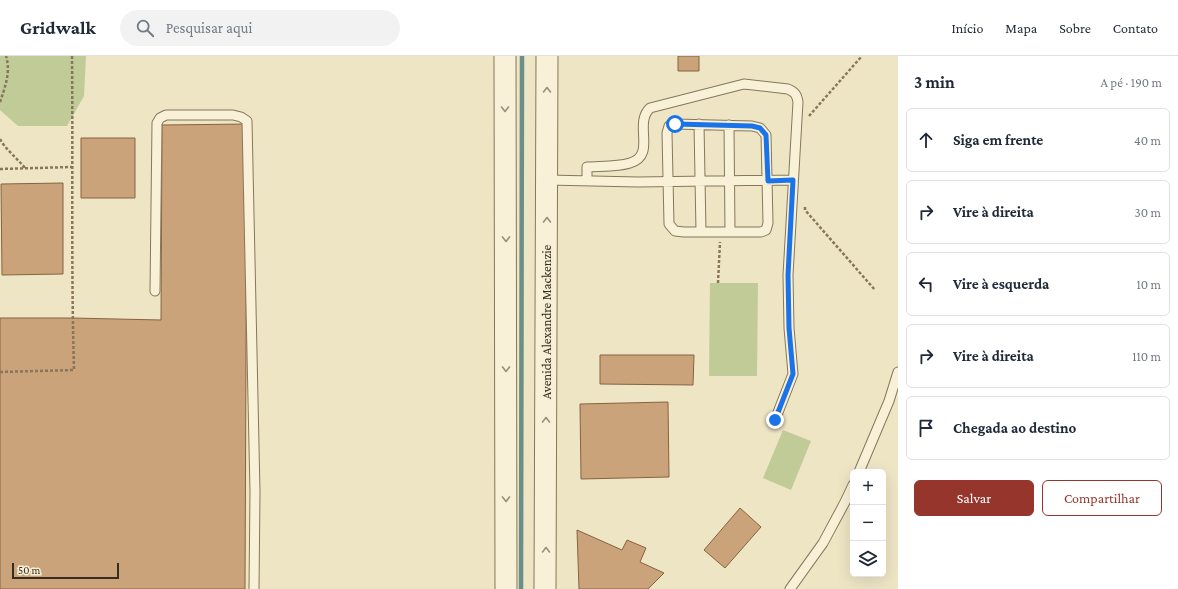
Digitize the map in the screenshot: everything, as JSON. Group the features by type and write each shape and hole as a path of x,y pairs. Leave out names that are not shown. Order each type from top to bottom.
{"street":[{"path":"505,56 506,589"},
{"name":"Avenida Alexandre Mackenzie","path":"545,589 547,56"}],"lane":[{"path":"586,181 587,166 628,164 636,161 641,156 644,149 643,121 645,112 650,108 744,84 788,89 793,91 797,96 788,275 789,328 793,374 775,420"},
{"path":"155,291 157,123 160,118 166,115 233,115 241,117 247,121 255,492 254,589"},
{"path":"675,124 729,125 752,126 760,128 766,135 768,223 766,230 760,232 675,231 669,224 667,133 669,126 675,124"},
{"path":"699,124 701,232"},
{"path":"729,125 730,232"},
{"path":"547,180 668,182 793,180"},
{"path":"860,469 889,402 898,372"},
{"path":"790,589 823,543 850,491"}],"path":[{"path":"0,102 8,73 8,62 6,56"},
{"path":"0,372 74,370 71,291 72,56"},
{"path":"804,121 862,56"},
{"path":"0,139 7,149 25,168"},
{"path":"0,169 72,167"},
{"path":"804,202 804,210 875,290"},
{"path":"718,283 720,236"}],"green space":[{"path":"0,56 86,56 84,96 67,126 18,126 0,110"},
{"path":"710,283 758,283 757,376 709,376"},
{"path":"783,430 811,441 791,490 763,478"}],"building":[{"path":"678,56 699,56 699,71 678,71"},
{"path":"247,124 245,589 0,589 0,318 161,320 162,125"},
{"path":"81,138 135,138 135,198 81,198"},
{"path":"63,183 63,274 2,275 1,184"},
{"path":"600,355 694,355 693,385 600,384"},
{"path":"668,402 669,477 581,479 580,404"},
{"path":"740,508 761,527 725,568 704,550"},
{"path":"577,530 622,550 627,540 646,548 640,562 664,573 648,589 579,589"}],"waterway":[{"path":"521,589 522,56"}],"route":[{"path":"675,124 752,126 760,128 766,135 768,181 793,180 788,275 789,328 793,374 775,420"}]}
